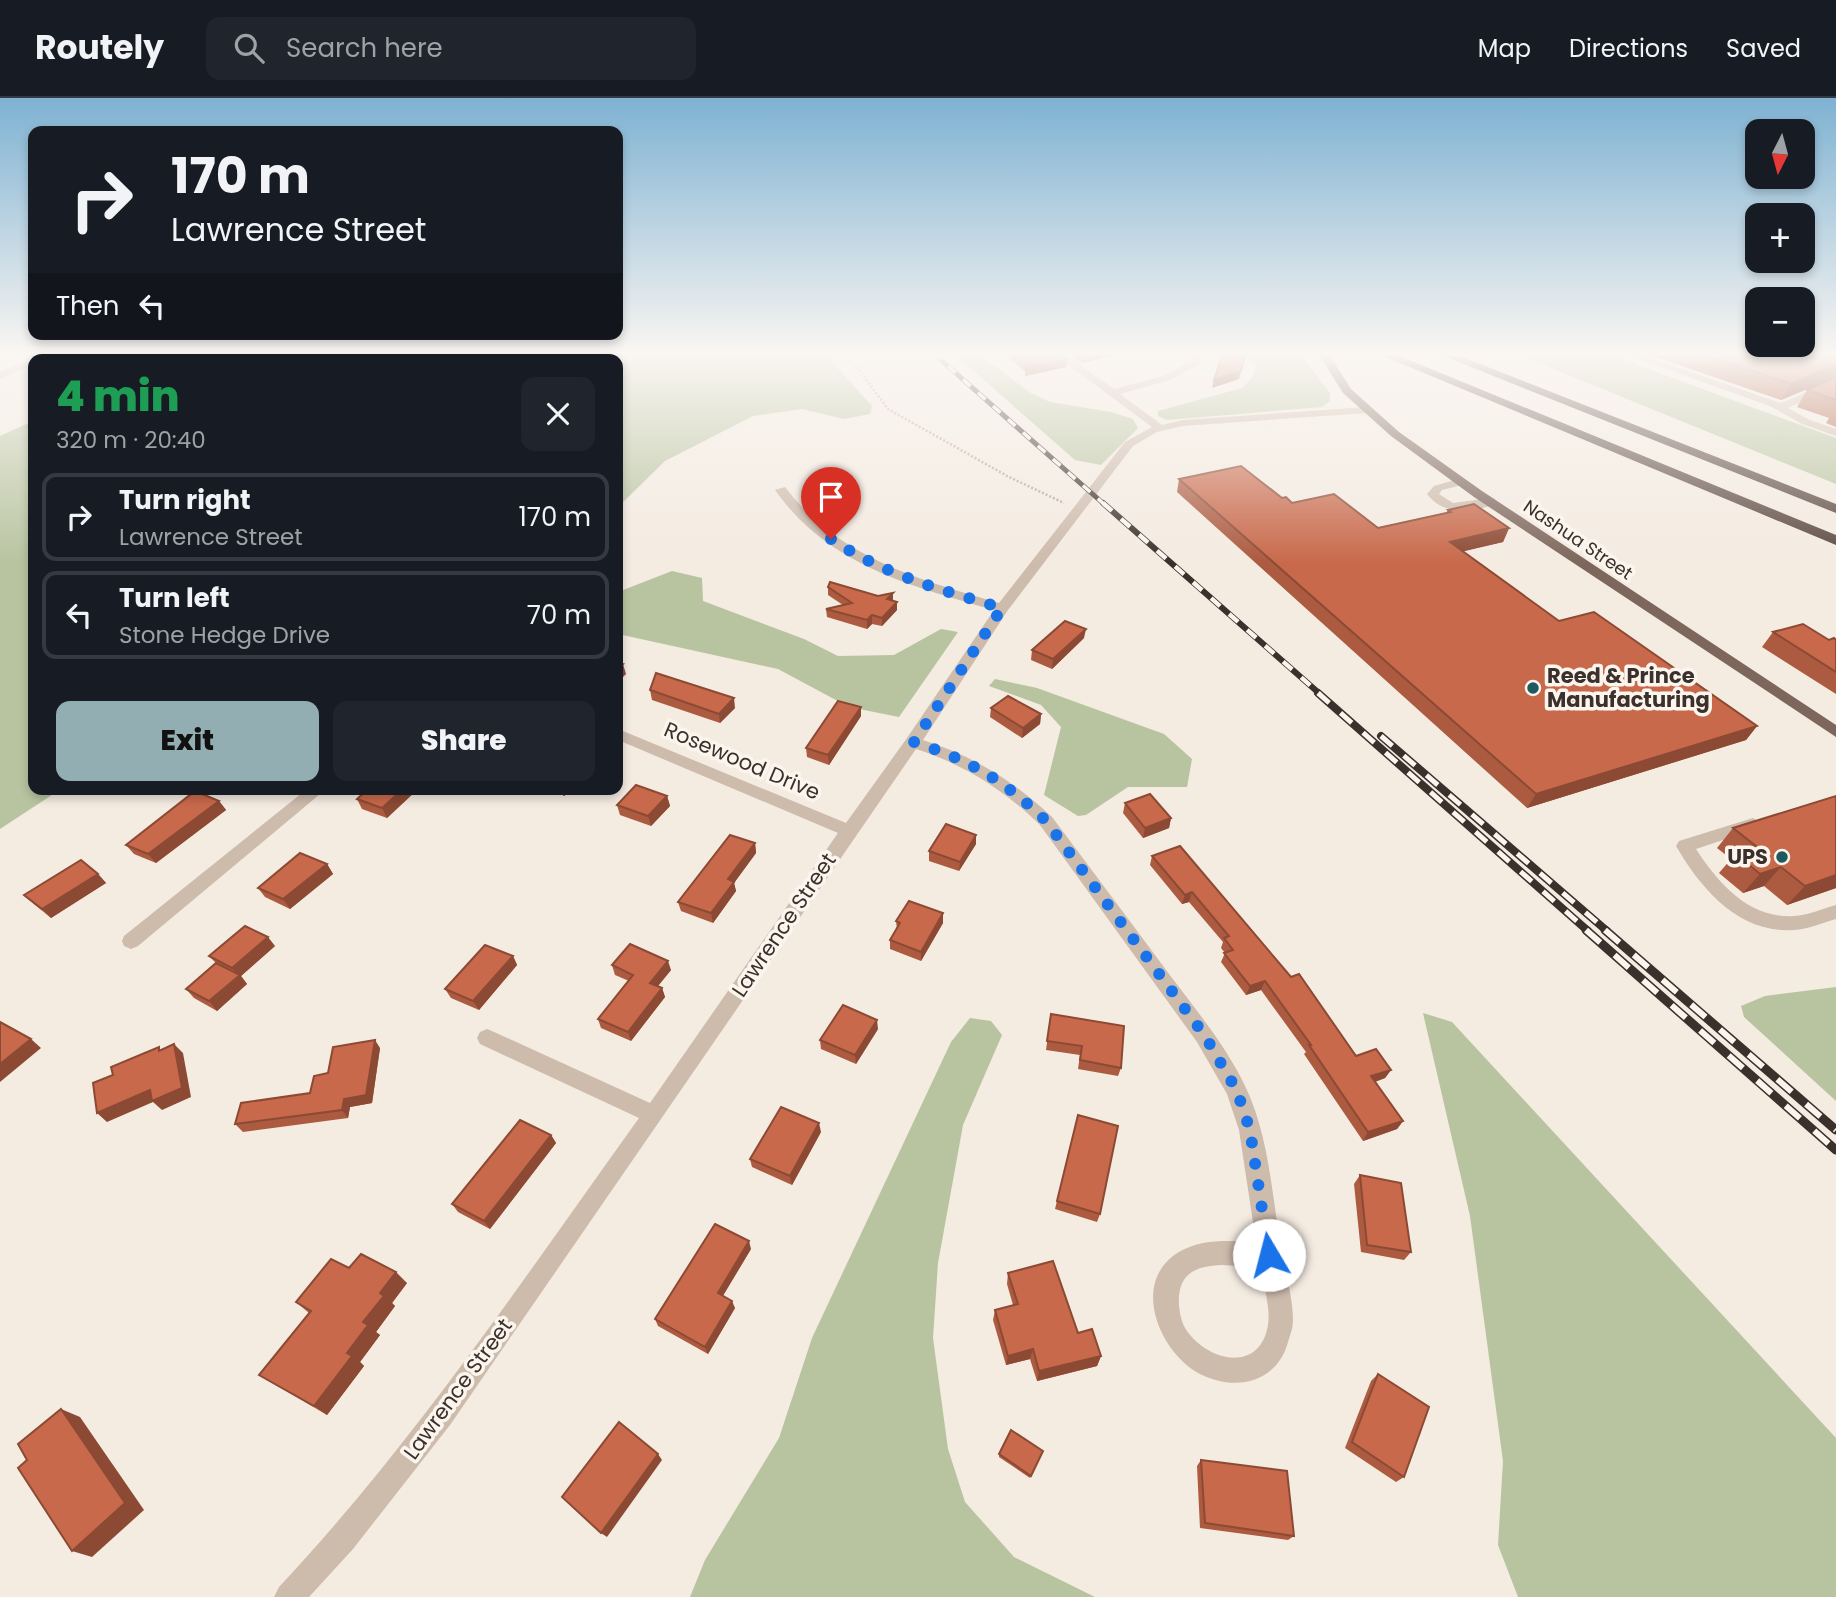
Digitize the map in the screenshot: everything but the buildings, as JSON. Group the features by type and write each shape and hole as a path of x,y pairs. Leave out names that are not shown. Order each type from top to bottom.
{"highway":[{"path":"1552,423 1836,540"},
{"path":"1620,423 1780,486"},
{"path":"1631,423 1836,509"}],"main road":[{"name":"Nashua Street","path":"1384,423 1491,502 1836,732"}],"street":[{"path":"1153,423 1160,428"},
{"name":"Lawrence Street","path":"289,1597 343,1539 441,1416 914,742 1002,608 1129,444 1160,428 1190,423"},
{"path":"1808,423 1836,433"},
{"path":"1462,482 1438,488 1433,494 1437,500 1455,507 1491,502"},
{"path":"781,490 792,508 815,528 877,567 916,583 1002,608"},
{"name":"Rosewood Drive","path":"623,736 849,831"},
{"path":"914,742 952,754 987,772 1019,794 1046,821 1205,1036 1237,1091 1250,1130 1281,1323 1277,1347 1270,1357 1250,1370 1224,1371 1198,1360 1178,1340 1167,1314 1167,1289 1177,1268 1196,1256 1208,1254 1269,1255"},
{"path":"131,941 311,795"},
{"path":"1773,817 1685,846 1707,882 1749,917 1792,923 1836,912"},
{"path":"487,1038 654,1115"}],"path":[{"path":"913,423 1009,477 1079,510"}],"green space":[{"path":"28,423 28,795 52,795 0,829 0,436"},
{"path":"623,423 739,423 665,461 623,502"},
{"path":"1033,423 1135,423 1138,428 1101,465 1075,460"},
{"path":"1686,423 1795,423 1836,438 1836,484"},
{"path":"672,571 702,578 703,601 804,639 838,656 894,655 941,629 958,632 899,717 849,707 778,669 623,635 623,590"},
{"path":"995,679 1037,688 1164,734 1192,759 1187,787 1128,787 1086,815 1078,816 1044,795 1061,727 1041,705 989,686"},
{"path":"1836,987 1836,1101 1744,1017 1741,1006 1765,996"},
{"path":"1423,1013 1452,1022 1836,1438 1836,1597 1518,1597 1498,1545 1503,1461 1470,1216"},
{"path":"970,1018 991,1021 1002,1035 963,1125 938,1263 933,1338 948,1449 965,1502 1014,1557 1095,1597 690,1597 705,1560 779,1438 812,1338 951,1042"}],"railway":[{"path":"1012,423 1105,505"},
{"path":"1103,503 1320,694"},
{"path":"1318,693 1588,931"},
{"path":"1381,736 1607,931"},
{"path":"1586,930 1836,1150"},
{"path":"1605,930 1836,1130"}],"place":[{"name":"Reed & Prince Manufacturing","path":"1533,688"},
{"name":"UPS","path":"1782,857"}],"route":[{"path":"831,539 877,567 916,583 1002,608 914,742 952,754 987,772 1019,794 1046,821 1205,1036 1237,1091 1250,1130 1269,1255"}]}
